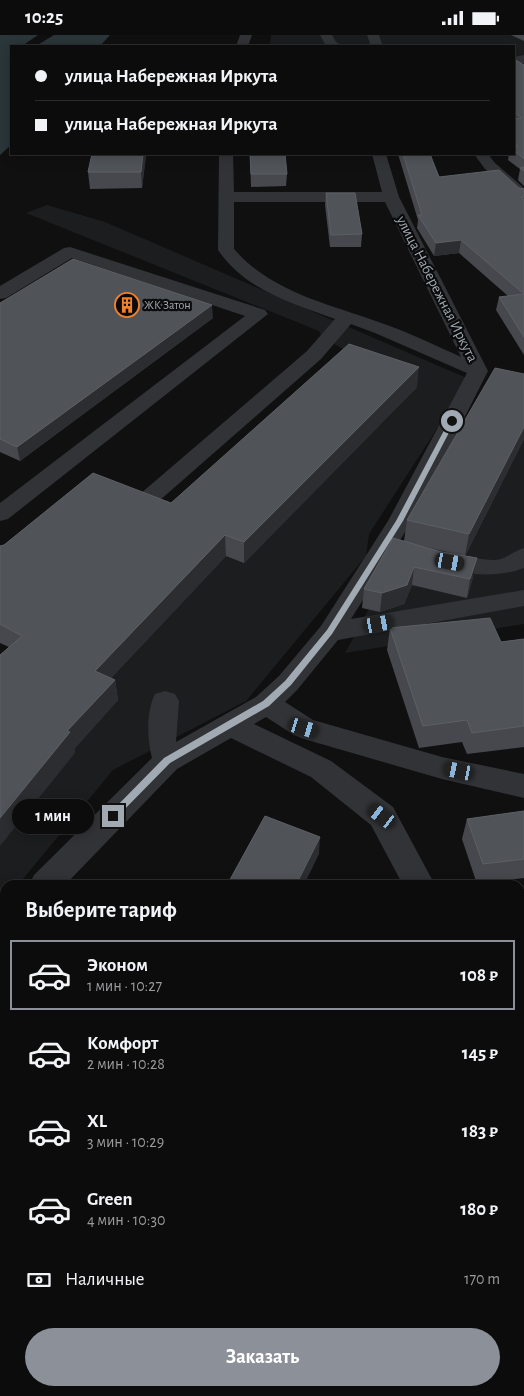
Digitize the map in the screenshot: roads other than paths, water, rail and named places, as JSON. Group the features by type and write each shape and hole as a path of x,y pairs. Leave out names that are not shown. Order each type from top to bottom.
{"street":[{"path":"226,155 226,250 238,264 260,282 291,297 382,329 478,371"},
{"name":"улица Набережная Иркута","path":"50,880 167,761 266,703 288,683 401,550 400,521 478,371 391,197 379,155"},
{"path":"482,155 490,166 524,196"},
{"path":"225,197 391,197"},
{"path":"0,294 70,252 259,314 0,514"},
{"path":"101,486 142,503 314,355 347,317"},
{"path":"401,550 482,567 511,565 524,556"},
{"path":"330,632 524,598"},
{"path":"165,701 162,743 167,761"},
{"path":"266,703 304,728 442,768 524,786"},
{"path":"230,725 321,769 382,816 416,880"}],"place":[{"name":"ЖК Затон","path":"127,305"}]}
